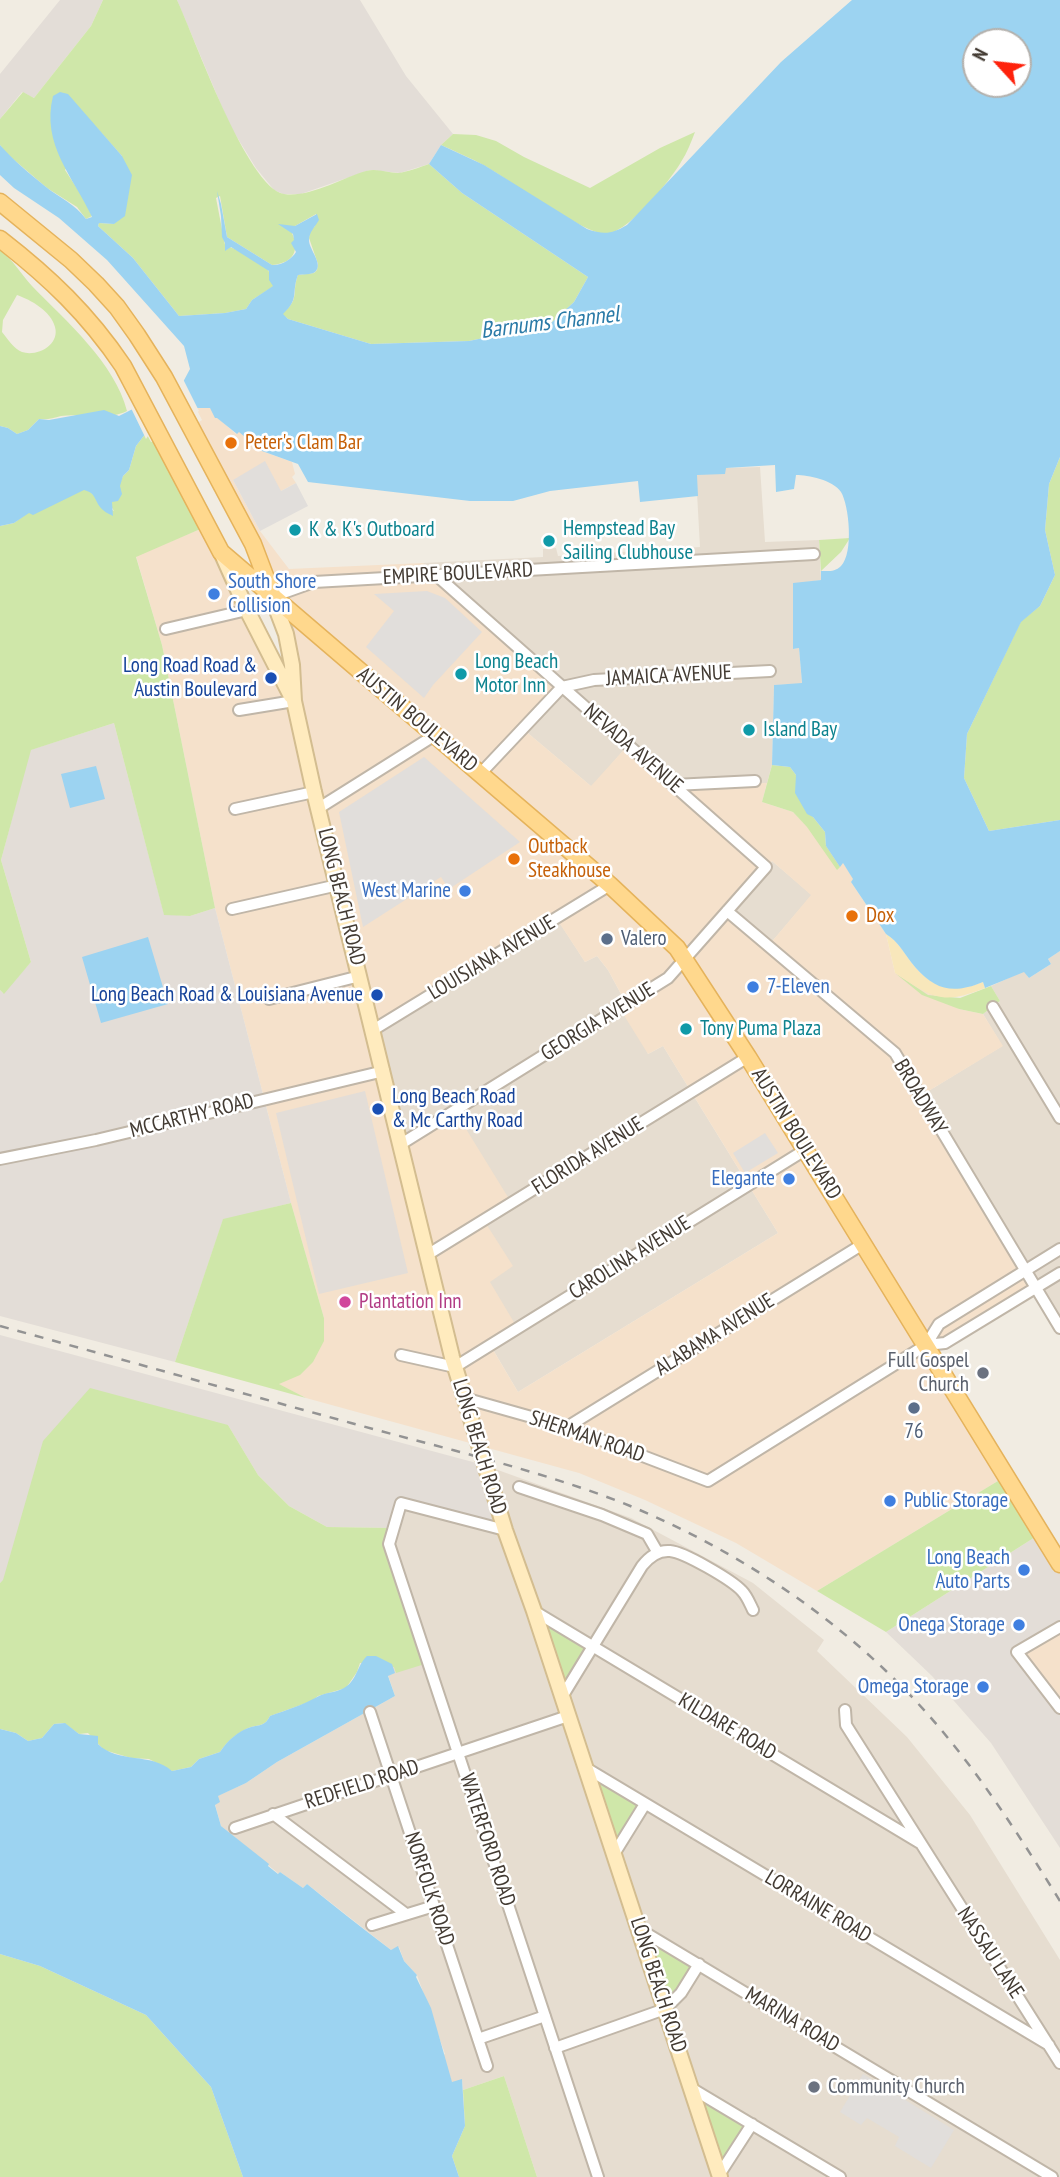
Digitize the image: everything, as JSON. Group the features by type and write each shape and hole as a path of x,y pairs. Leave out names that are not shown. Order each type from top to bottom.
{"main road":[{"name":"LONG BEACH ROAD","path":"0,202 96,284 138,335 164,377 253,544 286,634 292,665 294,701 314,792 455,1367 505,1531 534,1611 720,2176"},
{"name":"LONG BEACH ROAD","path":"0,239 74,302 105,339 123,366 221,552 247,610 294,701"},
{"name":"LONG BEACH ROAD","path":"221,552 272,597"},
{"name":"AUSTIN BOULEVARD","path":"272,597 610,885 674,945 748,1057 1060,1564"}],"street":[{"name":"EMPIRE BOULEVARD","path":"166,629 247,610 272,597 314,582 814,554"},
{"name":"NEVADA AVENUE","path":"436,575 766,867"},
{"name":"JAMAICA AVENUE","path":"562,687 594,680 770,671"},
{"path":"480,774 562,687"},
{"path":"239,710 294,701"},
{"path":"319,808 435,735"},
{"path":"674,785 755,781"},
{"path":"235,809 314,792"},
{"name":"GEORGIA AVENUE","path":"401,1144 668,978 766,867"},
{"path":"232,909 338,885"},
{"name":"LOUISIANA AVENUE","path":"373,1030 610,885"},
{"name":"BROADWAY","path":"727,911 895,1054 1060,1328"},
{"path":"268,999 360,976"},
{"path":"993,1007 1060,1118"},
{"name":"FLORIDA AVENUE","path":"427,1255 748,1057"},
{"name":"MCCARTHY ROAD","path":"0,1159 96,1140 383,1071"},
{"name":"CAROLINA AVENUE","path":"455,1367 805,1150"},
{"name":"ALABAMA AVENUE","path":"567,1427 863,1244"},
{"path":"926,1345 939,1324 1060,1249"},
{"path":"926,1345 945,1343 1060,1273"},
{"name":"SHERMAN ROAD","path":"464,1398 567,1427 708,1481 926,1345"},
{"path":"401,1355 455,1367"},
{"path":"519,1488 602,1515 647,1534 658,1553"},
{"name":"WATERFORD ROAD","path":"505,1531 401,1503 389,1544 598,2177"},
{"path":"562,1697 642,1566 647,1559 658,1553 678,1553 722,1576 744,1592 753,1610"},
{"name":"KILDARE ROAD","path":"534,1611 920,1843"},
{"path":"1060,1627 1017,1652 1060,1708"},
{"name":"NASSAU LANE","path":"845,1710 846,1725 1060,2063"},
{"name":"NORFOLK ROAD","path":"370,1712 487,2066"},
{"name":"REDFIELD ROAD","path":"235,1828 568,1716"},
{"name":"LORRAINE ROAD","path":"586,1768 1049,2045"},
{"path":"614,1854 645,1804"},
{"path":"273,1814 406,1914"},
{"path":"372,1924 434,1906"},
{"name":"MARINA ROAD","path":"639,1929 1052,2177"},
{"path":"555,2048 665,2010 681,1993 699,1964"},
{"path":"478,2039 545,2016"},
{"path":"691,2088 840,2177"},
{"path":"720,2176 752,2124"}],"shaded area":[{"path":"60,0 103,0 91,26 34,98 22,92 0,119 0,74"},
{"path":"177,0 360,0 406,76 453,134 441,145 429,164 400,173 370,170 301,194 283,194 274,190 256,168 230,126"},
{"path":"196,408 210,408 236,434 239,431 262,451 292,462 295,474 292,477 296,483 281,491 233,480 260,531 289,569 423,563 559,687 523,729 591,786 629,744 677,786 767,783 762,802 793,812 843,863 854,879 851,882 886,934 895,973 959,1009 983,1014 1003,1046 922,1095 1037,1288 939,1349 1011,1473 817,1591 736,1543 645,1500 579,1473 306,1398 278,1384 324,1318 291,1203 215,908 162,645 136,556 205,527 294,699 284,631 196,424 202,420","holes":["772,861 811,895 769,945 730,911","556,918 585,962 597,956 608,970 627,1005 620,1009 648,1054 663,1046 778,1233 518,1392 492,1348 518,1329 490,1282 513,1266 483,1219 511,1202 455,1111 401,1140 373,1029"]},
{"path":"265,461 281,491 296,483 308,506 260,531 233,480"},
{"path":"760,467 765,542 819,540 821,580 793,584 793,649 799,648 802,684 774,685 772,765 767,783 677,786 629,744 592,787 523,729 423,563 543,557 543,549 556,548 558,556 700,547 696,475 726,468"},
{"path":"427,591 445,598 482,632 424,698 366,647 394,611 374,594"},
{"path":"114,723 164,914 190,916 215,908 291,1203 223,1220 175,1362 0,1316 0,990 3,993 31,962 1,860 30,750"},
{"path":"424,757 520,842 449,889 441,877 363,927 339,812"},
{"path":"772,861 812,895 769,945 730,911"},
{"path":"556,917 585,962 597,956 608,970 627,1005 648,1054 663,1046 778,1233 518,1392 492,1348 401,1140 373,1029"},
{"path":"1060,951 1060,1327 922,1095 1002,1046 983,1014 1000,1001 991,986 1024,971 1029,978 1051,964 1048,959"},
{"path":"365,1091 408,1273 319,1294 276,1113"},
{"path":"765,1133 778,1153 745,1173 733,1153"},
{"path":"0,1335 484,1465 505,1531 401,1504 393,1528 327,1527 289,1506 258,1475 228,1425 0,1583"},
{"path":"484,1465 631,1518 753,1583 824,1640 817,1651 907,1737 970,1815 1060,1960 1060,2177 537,2177 504,2076 463,2090 462,2080 452,2083 443,2055 445,2054 417,1975 404,1961 399,1947 391,1950 307,1884 303,1888 280,1872 279,1874 221,1826 215,1804 217,1796 246,1783 277,1762 395,1696 388,1675 389,1544 400,1503"},
{"path":"1043,1532 1060,1559 1060,1630 1021,1653 1060,1704 1060,1848 991,1743 932,1676 886,1632"},
{"path":"1060,1630 1060,1704 1020,1653"},
{"path":"863,2074 954,2130 931,2168 895,2146 899,2137 867,2118 861,2125 840,2112"}],"green space":[{"path":"103,0 177,0 238,139 269,185 284,194 304,193 366,171 398,173 429,164 462,193 588,277 574,302 550,324 469,341 371,344 288,319 282,314 292,304 298,275 314,273 317,270 318,264 309,238 310,231 315,226 316,214 295,226 288,226 295,240 294,252 287,261 272,265 227,237 220,196 216,198 226,250 230,247 260,262 268,271 274,286 252,300 246,309 179,316 133,258 98,226 99,223 114,224 122,156 97,128 65,170 92,216 86,219 77,207 47,188 0,145 0,119 23,92 34,98 91,26"},
{"path":"695,132 676,171 658,193 625,225 606,234 581,226 485,166 441,145 453,134 476,135 496,141 590,188 660,148"},
{"path":"0,250 101,360 121,393 127,411 111,416 69,415 39,419 28,430 17,434 0,426","holes":["17,295 34,303 53,321 56,333 54,339 40,351 19,351 2,332 3,320"]},
{"path":"146,433 151,442 159,439 205,527 136,557 162,645 215,908 190,916 164,915 114,723 31,750 1,860 31,962 4,994 0,990 0,526 14,523 29,512 84,489 93,494 98,503 114,511 112,502 123,476 129,470 136,446"},
{"path":"1060,457 1060,820 989,831 964,778 967,734 1021,621 1040,606 1055,575 1045,530 1049,484"},
{"path":"850,538 841,552 821,571 819,540"},
{"path":"772,765 790,767 796,775 813,817 825,832 826,846 840,867 837,870 793,812 762,802"},
{"path":"895,973 928,995 960,998 991,986 1000,1001 983,1014 959,1009 922,995"},
{"path":"291,1203 324,1318 324,1341 313,1362 300,1375 279,1384 306,1398 175,1362 223,1219"},
{"path":"90,1388 228,1425 258,1475 289,1506 327,1527 393,1528 389,1545 428,1663 396,1673 394,1667 360,1663 346,1688 318,1696 312,1701 270,1716 264,1723 237,1734 220,1752 199,1759 191,1767 172,1771 149,1759 131,1758 104,1750 88,1733 79,1734 64,1723 54,1724 42,1738 28,1741 16,1733 0,1729 0,1583 43,1441"},
{"path":"1011,1473 1043,1532 886,1632 817,1591"},
{"path":"538,1616 590,1647 562,1691"},
{"path":"590,1774 641,1805 616,1847"},
{"path":"646,1937 694,1965 678,1992 667,2003"},
{"path":"0,1954 40,1966 146,2015 211,2087 243,2177 0,2177"},
{"path":"504,2076 537,2177 459,2177 452,2156 465,2126 463,2090"},
{"path":"694,2092 749,2124 720,2170"}],"sand":[{"path":"886,934 930,980 955,988 983,982 985,988 958,997 947,997 918,988 895,973"}],"water":[{"path":"852,0 1060,0 1060,457 1049,484 1045,530 1055,575 1040,606 1021,622 967,734 964,778 989,831 1060,820 1060,951 1048,959 1051,964 1029,978 1024,972 985,988 983,982 954,989 930,981 886,934 851,882 853,879 843,863 840,867 826,846 825,832 813,817 807,814 795,793 796,775 790,767 772,765 774,685 802,683 799,648 793,649 793,583 821,580 821,571 839,568 848,551 849,529 844,498 837,488 826,481 796,475 794,489 776,492 775,465 726,468 725,474 697,475 698,496 640,502 638,481 550,491 513,501 470,501 308,482 298,464 262,451 239,432 237,434 215,418 210,408 197,408 146,433 136,446 129,470 123,476 120,486 122,494 118,501 112,502 113,516 100,507 91,493 84,490 33,515 29,513 14,523 0,526 0,426 17,434 28,430 39,419 49,420 104,410 119,416 182,384 190,369 184,346 107,260 59,218 14,188 0,175 0,145 28,172 86,219 92,217 61,160 51,130 53,96 60,92 68,94 122,156 132,175 125,216 114,224 99,223 98,226 133,258 179,316 246,309 252,300 273,286 269,280 269,271 231,247 225,251 217,191 227,237 272,265 286,262 296,252 291,243 294,240 293,234 278,224 295,226 317,214 319,220 309,240 317,261 317,269 311,274 298,275 293,299 283,314 288,319 371,344 469,341 550,324 574,302 588,277 462,193 429,164 441,145 484,165 587,229 603,233 627,225 781,62"},
{"path":"96,766 105,799 70,808 61,774"},
{"path":"148,937 168,1004 101,1023 82,957"},
{"path":"367,1656 376,1656 392,1664 395,1673 388,1676 395,1696 277,1762 246,1783 218,1796 220,1802 215,1805 221,1826 278,1874 280,1872 303,1888 307,1884 391,1950 398,1946 404,1961 417,1975 431,2008 452,2082 462,2079 465,2126 452,2156 459,2177 243,2177 211,2087 146,2015 40,1966 0,1954 0,1729 16,1733 28,1741 42,1738 54,1724 65,1723 79,1734 98,1736 98,1744 106,1750 164,1765 172,1771 191,1767 199,1759 220,1752 237,1734 264,1723 270,1716 344,1688 352,1681"}],"pier":[{"path":"182,377 199,411 146,439 130,406"}],"railway":[{"path":"0,1326 556,1480 659,1518 729,1554 827,1620 912,1697 981,1780 1060,1901"}],"place":[{"name":"Peter's Clam Bar","path":"231,443"},
{"name":"K & K's Outboard","path":"295,530"},
{"name":"Hempstead Bay Sailing Clubhouse","path":"549,541"},
{"name":"South Shore Collision","path":"214,594"},
{"name":"Long Beach Motor Inn","path":"461,674"},
{"name":"Long Road Road & Austin Boulevard","path":"271,678"},
{"name":"Island Bay","path":"749,730"},
{"name":"Outback Steakhouse","path":"514,859"},
{"name":"West Marine","path":"465,891"},
{"name":"Dox","path":"852,916"},
{"name":"Valero","path":"607,939"},
{"name":"7-Eleven","path":"753,987"},
{"name":"Long Beach Road & Louisiana Avenue","path":"377,995"},
{"name":"Tony Puma Plaza","path":"686,1029"},
{"name":"Long Beach Road & Mc Carthy Road","path":"378,1109"},
{"name":"Elegante","path":"789,1179"},
{"name":"Plantation Inn","path":"345,1302"},
{"name":"Full Gospel Church","path":"983,1373"},
{"name":"76","path":"914,1408"},
{"name":"Public Storage","path":"890,1501"},
{"name":"Long Beach Auto Parts","path":"1024,1570"},
{"name":"Onega Storage","path":"1019,1625"},
{"name":"Omega Storage","path":"983,1687"},
{"name":"Community Church","path":"814,2087"}],"water label":[{"name":"Barnums Channel","path":"550,323"}]}
